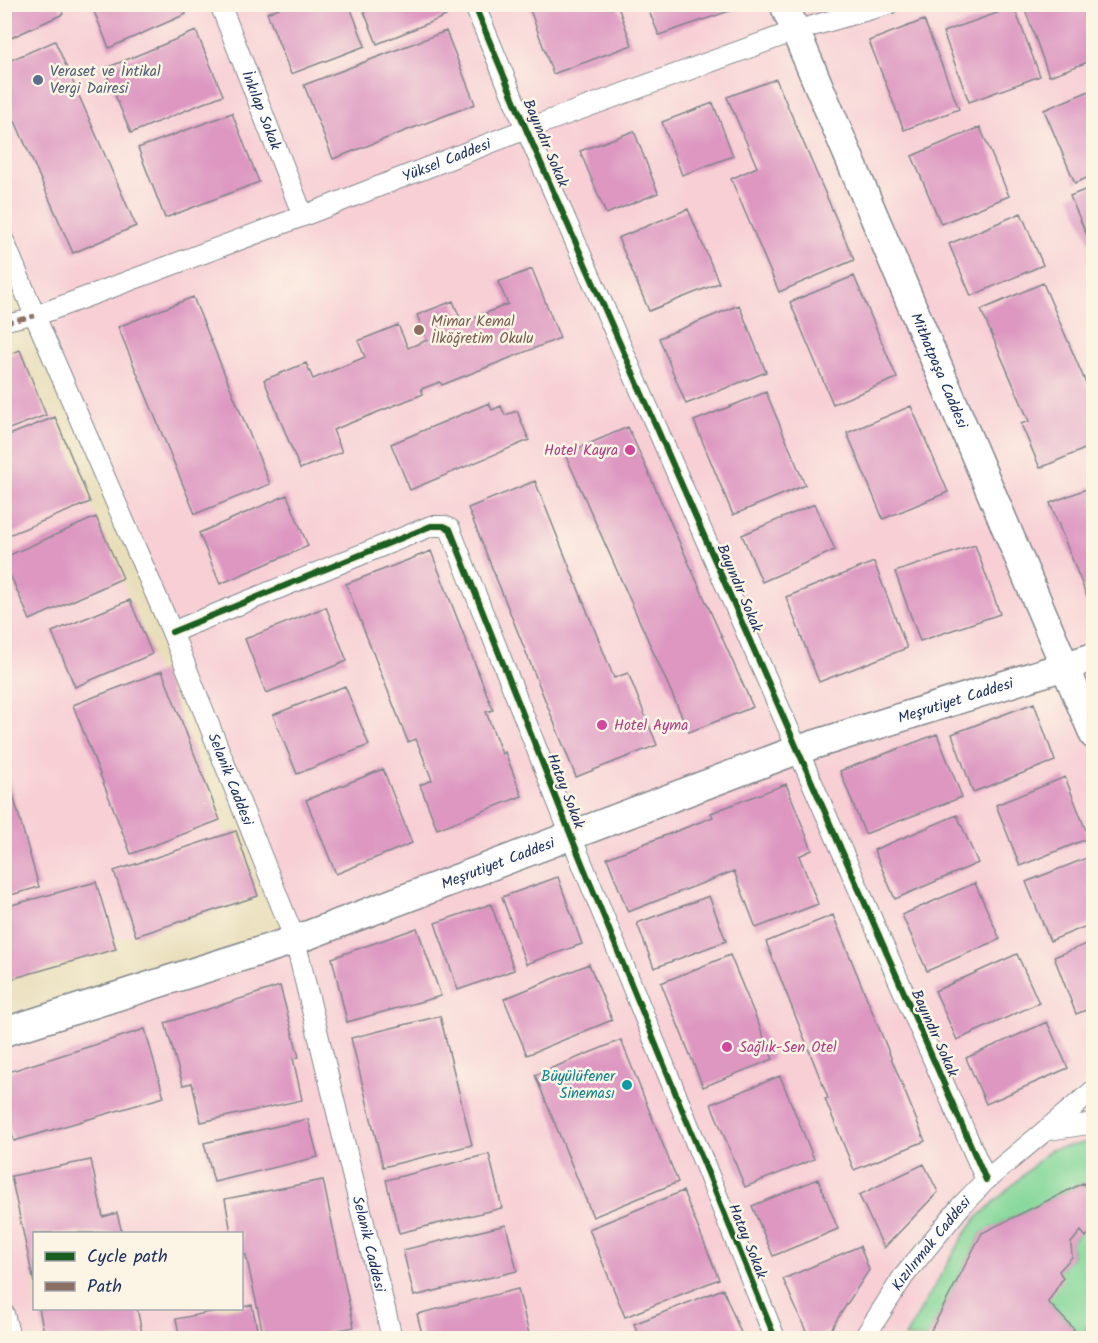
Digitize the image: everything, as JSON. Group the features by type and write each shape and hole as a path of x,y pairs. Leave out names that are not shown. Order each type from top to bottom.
{"main road":[{"name":"Mithatpaşa Caddesi","path":"784,4 1094,735"},
{"name":"Meşrutiyet Caddesi","path":"4,1032 295,940 797,750 1094,657"}],"street":[{"name":"İnkılap Sokak","path":"220,4 303,216"},
{"name":"Bayındır Sokak","path":"474,4 526,129 986,1180"},
{"name":"Yüksel Caddesi","path":"4,323 34,316 303,216 526,129 795,31 889,4"},
{"name":"Selanik Caddesi","path":"4,241 34,316 172,632 295,940 392,1338"},
{"name":"Hatay Sokak","path":"172,632 431,526 444,526 450,529 571,836 775,1338"},
{"name":"Kızılırmak Caddesi","path":"864,1338 903,1277 932,1239 986,1180 1094,1090"},
{"path":"1046,1131 1094,1123"},
{"path":"4,1314 10,1338"}],"shaded area":[{"path":"5,5 1093,5 1093,1338 5,1338 5,1032 294,941 5,241"},
{"path":"53,411 55,417 5,437 5,431"},
{"path":"89,502 96,517 5,557 5,537"},
{"path":"4,563 30,620 121,580 130,600 52,633 75,687 150,655 157,673 74,705 131,854 220,820 226,834 114,871 135,934 113,940 96,882 5,907 5,897 38,887 5,760"}],"green space":[{"path":"1093,1143 1093,1203 1083,1183 982,1233 927,1338 905,1337 963,1237 976,1219 1050,1150"},
{"path":"1093,1227 1093,1314 1082,1338 1070,1338 1074,1329 1048,1302 1059,1271 1072,1257 1071,1243 1081,1231 1086,1236"}],"building":[{"path":"4,4 59,4 63,14 4,41"},
{"path":"91,4 182,4 186,14 109,48"},
{"path":"288,4 349,4 365,46 291,74 267,13"},
{"path":"361,4 442,4 446,16 377,44"},
{"path":"528,4 617,4 632,45 553,74"},
{"path":"646,4 747,4 747,5 659,35"},
{"path":"1023,4 1094,4 1094,60 1049,76"},
{"path":"1014,7 1040,76 969,102 943,32"},
{"path":"924,20 959,109 904,130 869,41"},
{"path":"196,31 223,95 131,133 104,69"},
{"path":"446,31 475,104 333,159 304,85"},
{"path":"55,41 136,226 73,253 4,96 4,63"},
{"path":"776,79 854,260 779,292 731,179 757,167 727,97"},
{"path":"1094,89 1094,175 1075,183 1044,110"},
{"path":"713,103 733,156 682,175 662,122"},
{"path":"232,113 259,182 165,218 138,148"},
{"path":"980,127 1009,196 941,224 912,156"},
{"path":"634,131 658,193 606,214 580,151"},
{"path":"1094,186 1094,252 1070,196"},
{"path":"688,209 719,283 649,311 618,238"},
{"path":"1021,213 1043,265 971,296 949,244"},
{"path":"532,269 560,338 442,385 440,382 421,389 423,394 333,430 342,452 300,469 264,380 306,363 313,379 365,357 358,341 398,325 408,348 427,340 417,315 453,301 462,323 508,304 498,282"},
{"path":"854,276 897,378 833,404 790,302"},
{"path":"1043,283 1091,395 1094,393 1094,445 1040,468 1021,424 1029,421 981,310"},
{"path":"193,297 270,484 195,514 118,327"},
{"path":"739,305 766,372 686,404 659,338"},
{"path":"20,350 46,415 4,431 4,356"},
{"path":"766,392 805,485 733,515 694,421"},
{"path":"489,403 492,410 501,406 505,415 517,411 529,440 410,490 391,444"},
{"path":"911,406 948,492 883,519 847,433"},
{"path":"55,417 90,502 4,537 4,437"},
{"path":"628,427 753,707 689,732 565,454"},
{"path":"535,481 614,678 628,673 657,745 576,777 468,508"},
{"path":"1094,486 1094,612 1093,612 1050,503"},
{"path":"287,495 308,546 220,584 199,533"},
{"path":"815,504 835,550 762,582 742,535"},
{"path":"96,517 123,578 30,620 5,563 5,557"},
{"path":"975,545 1000,614 920,641 895,572"},
{"path":"431,551 493,710 486,712 502,754 505,752 522,796 437,829 420,785 432,780 416,739 408,742 346,584"},
{"path":"874,562 907,648 819,682 786,597"},
{"path":"130,600 152,654 75,687 52,632"},
{"path":"326,607 347,661 266,693 245,639"},
{"path":"162,671 220,820 131,854 73,705"},
{"path":"345,686 369,745 297,774 273,715"},
{"path":"1034,703 1055,761 973,792 952,734"},
{"path":"937,734 962,797 865,834 840,771"},
{"path":"4,763 39,887 4,897"},
{"path":"383,769 412,843 336,874 306,800"},
{"path":"1065,777 1089,838 1020,866 996,805"},
{"path":"786,784 812,850 799,856 818,904 756,928 734,871 628,912 607,858 713,817 711,813"},
{"path":"957,815 978,863 895,899 874,850"},
{"path":"236,831 258,896 136,936 114,871"},
{"path":"1094,855 1094,923 1050,941 1026,882"},
{"path":"558,877 582,944 526,964 502,897"},
{"path":"96,882 116,949 4,981 4,907"},
{"path":"975,883 1000,939 927,971 902,915"},
{"path":"709,896 726,941 654,968 637,923"},
{"path":"491,904 514,970 458,990 435,923"},
{"path":"833,915 925,1141 854,1170 766,942"},
{"path":"417,928 441,996 347,1022 332,958"},
{"path":"1094,941 1094,1007 1076,1014 1054,957"},
{"path":"1017,954 1039,1003 957,1040 935,991"},
{"path":"730,955 773,1059 703,1087 661,983"},
{"path":"589,964 612,1020 527,1055 504,999"},
{"path":"280,986 299,1057 293,1058 302,1100 201,1122 192,1083 183,1085 165,1023"},
{"path":"440,1016 472,1145 383,1167 351,1038"},
{"path":"1047,1022 1068,1068 986,1104 966,1058"},
{"path":"145,1029 164,1097 14,1141 5,1111 5,1073"},
{"path":"621,1040 678,1182 593,1217 535,1075"},
{"path":"780,1076 814,1159 745,1187 711,1104"},
{"path":"308,1119 318,1157 214,1182 204,1143"},
{"path":"489,1154 502,1208 399,1233 386,1180"},
{"path":"91,1160 103,1217 117,1213 122,1232 33,1232 33,1278 11,1176"},
{"path":"924,1164 938,1192 884,1248 859,1195"},
{"path":"818,1179 838,1229 773,1256 752,1206"},
{"path":"323,1180 354,1327 299,1338 264,1338 246,1255 243,1255 243,1232 231,1232 225,1199"},
{"path":"1083,1183 1094,1203 1094,1227 1086,1237 1081,1231 1071,1243 1072,1257 1059,1271 1063,1278 1048,1302 1074,1329 1070,1338 927,1338 982,1233"},
{"path":"683,1191 719,1279 625,1317 589,1229"},
{"path":"506,1225 517,1271 414,1296 403,1250"},
{"path":"860,1246 869,1270 831,1329 816,1338 809,1338 783,1279"},
{"path":"518,1289 530,1338 423,1338 417,1314"},
{"path":"723,1289 743,1338 640,1338 634,1324"},
{"path":"252,1305 259,1338 180,1338 176,1319 221,1310 243,1310 243,1307"},
{"path":"39,1310 137,1310 143,1338 45,1338"}],"marked path":[{"path":"4,323 35,316"}],"cycle path":[{"path":"474,4 526,129 986,1180"},
{"path":"172,632 431,526 444,526 450,529 571,836 775,1338"}],"place":[{"name":"Veraset ve İntikal Vergi Dairesi","path":"38,80"},
{"name":"Mimar Kemal İlköğretim Okulu","path":"419,330"},
{"name":"Hotel Kayra","path":"630,450"},
{"name":"Hotel Ayma","path":"602,725"},
{"name":"Sağlık-Sen Otel","path":"727,1047"},
{"name":"Büyülüfener Sineması","path":"627,1085"}]}
